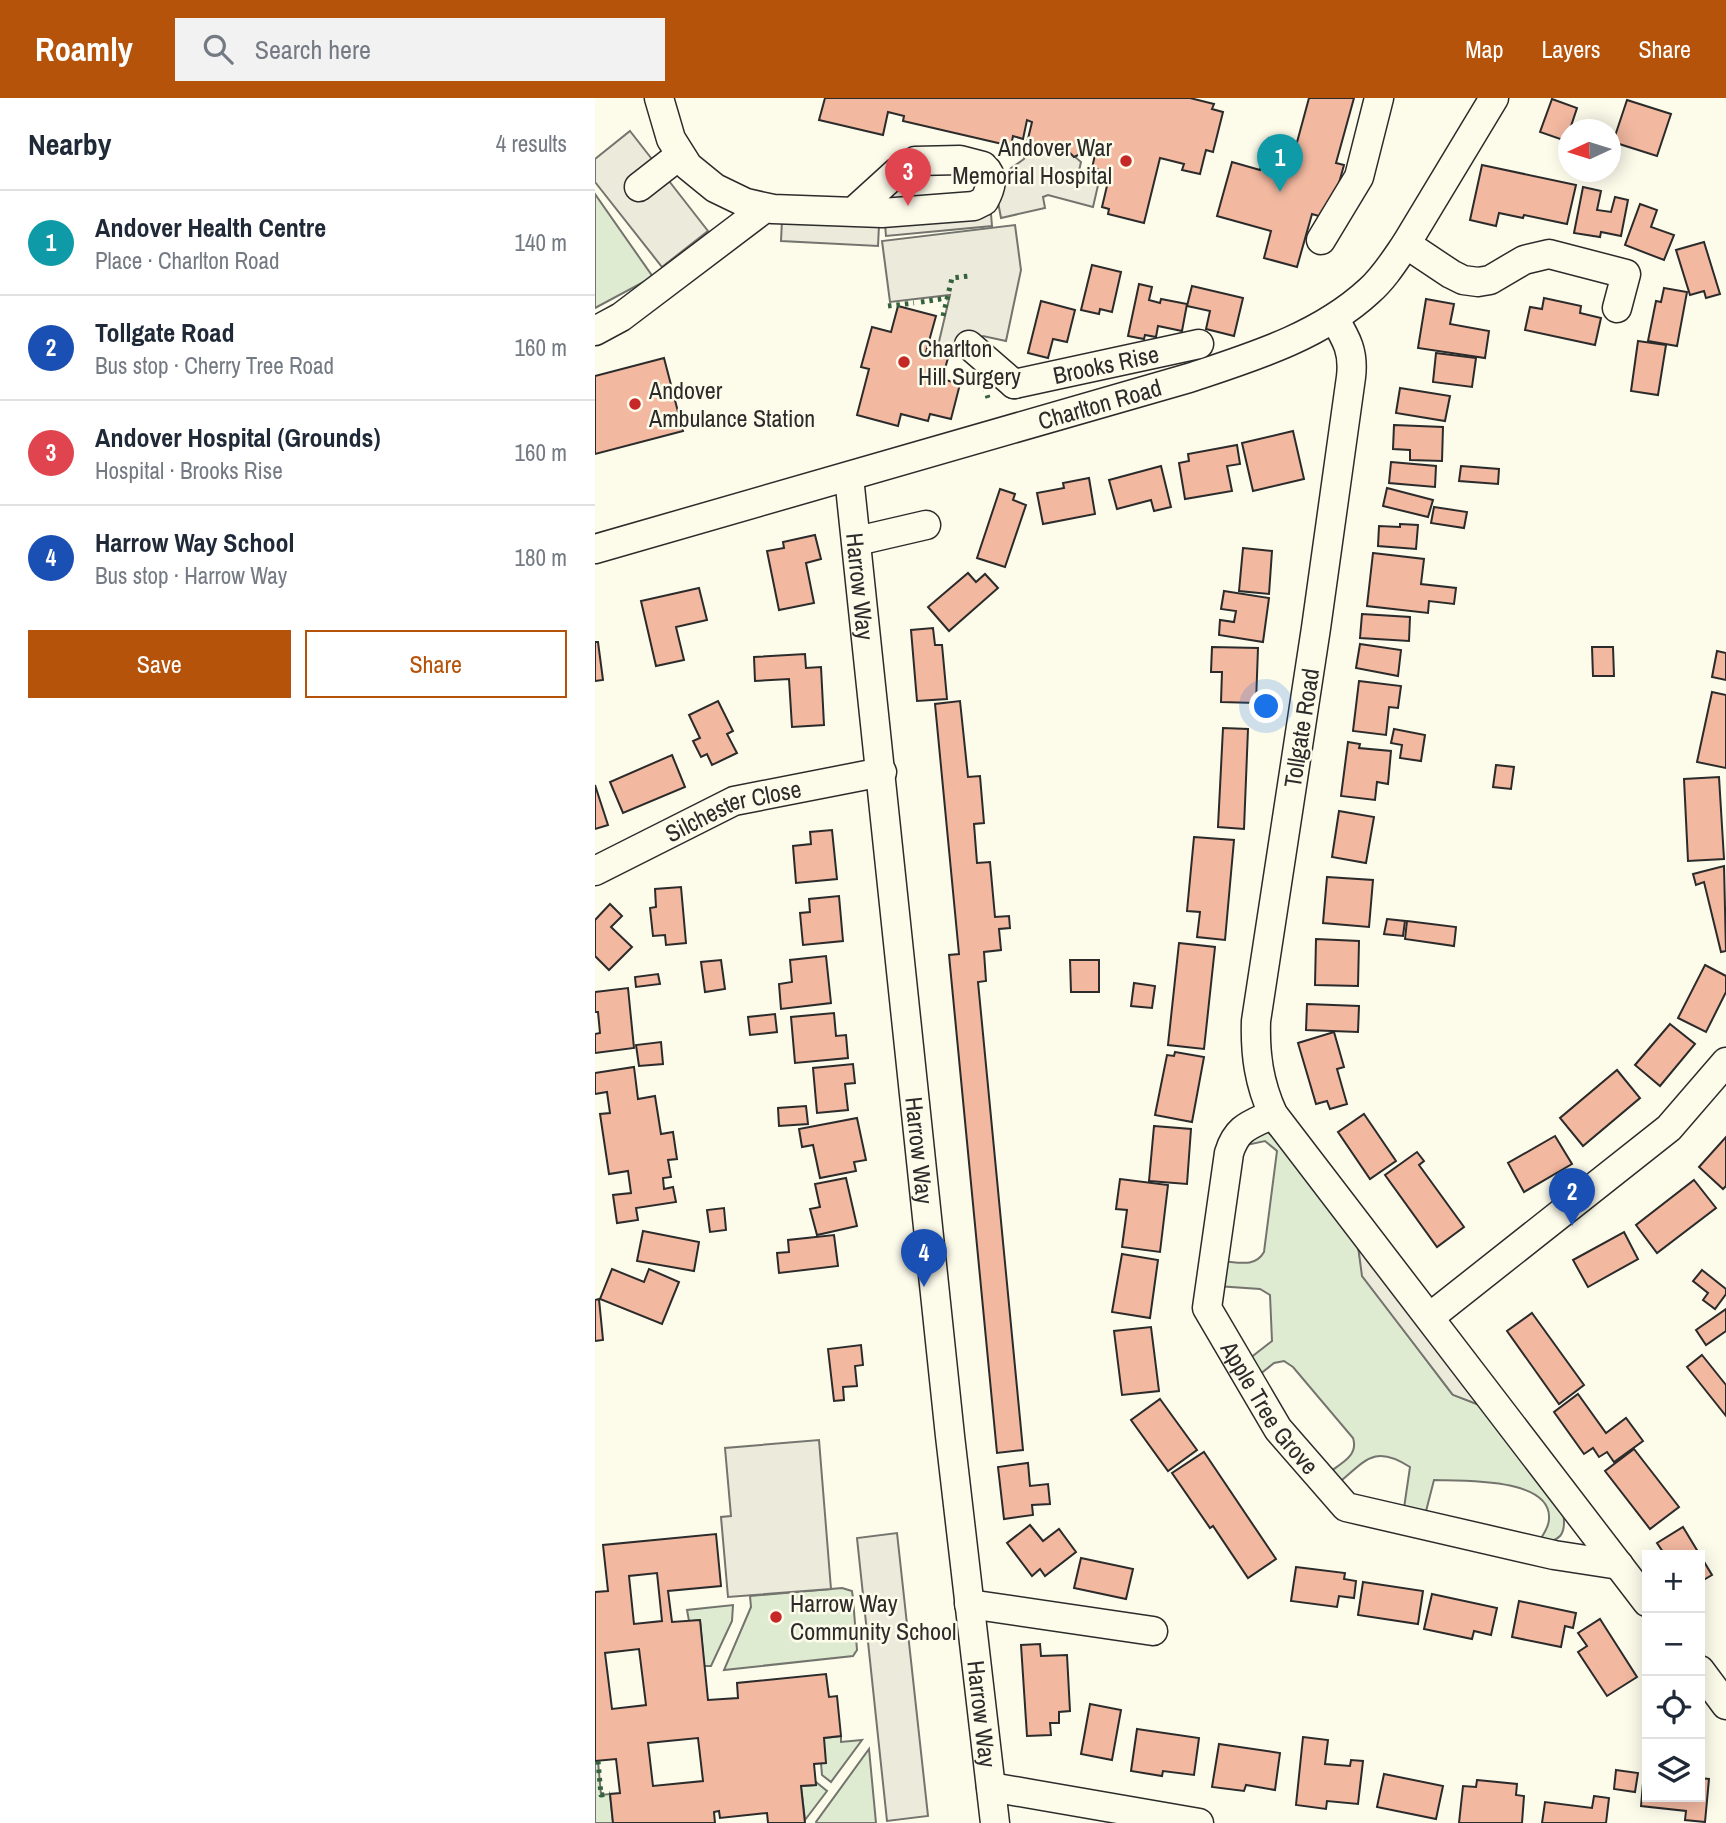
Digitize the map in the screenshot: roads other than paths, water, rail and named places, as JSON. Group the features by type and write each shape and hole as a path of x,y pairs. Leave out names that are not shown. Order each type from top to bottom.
{"street":[{"path":"659,98 664,120 680,155 700,178 715,188 765,208 854,211"},
{"path":"1321,240 1359,177 1380,98"},
{"name":"Charlton Road","path":"595,549 1202,374 1274,348 1335,318 1371,290 1406,244 1495,98"},
{"path":"639,187 680,155"},
{"path":"595,331 621,317 765,208"},
{"path":"1406,244 1463,280 1490,280 1524,260 1549,254 1626,274 1617,308"},
{"name":"Tollgate Road","path":"1335,318 1350,346 1353,360 1316,628 1256,1021 1255,1050 1259,1078 1273,1114 1642,1595"},
{"name":"Brooks Rise","path":"1014,384 1199,344"},
{"path":"969,345 1014,384 1021,426"},
{"name":"Harrow Way","path":"849,477 969,1605 995,1823"},
{"path":"857,541 926,525"},
{"name":"Silchester Close","path":"595,872 734,801 881,772"},
{"path":"1430,1317 1669,1128 1726,1062"},
{"name":"Apple Tree Grove","path":"1273,1114 1243,1129 1234,1138 1229,1153 1207,1308 1278,1429 1346,1507 1553,1555 1619,1565"},
{"path":"1553,1555 1584,1519"},
{"path":"969,1605 1153,1631"},
{"path":"1705,1676 1726,1704"},
{"path":"991,1787 1199,1823"}],"place":[{"name":"Andover War Memorial Hospital","path":"1126,161"},
{"name":"Andover Health Centre","path":"1280,192"},
{"name":"Andover Hospital (Grounds)","path":"908,206"},
{"name":"Charlton Hill Surgery","path":"904,362"},
{"name":"Andover Ambulance Station","path":"635,404"},
{"name":"Tollgate Road","path":"1572,1226"},
{"name":"Harrow Way School","path":"924,1287"},
{"name":"Harrow Way Community School","path":"776,1617"}]}
